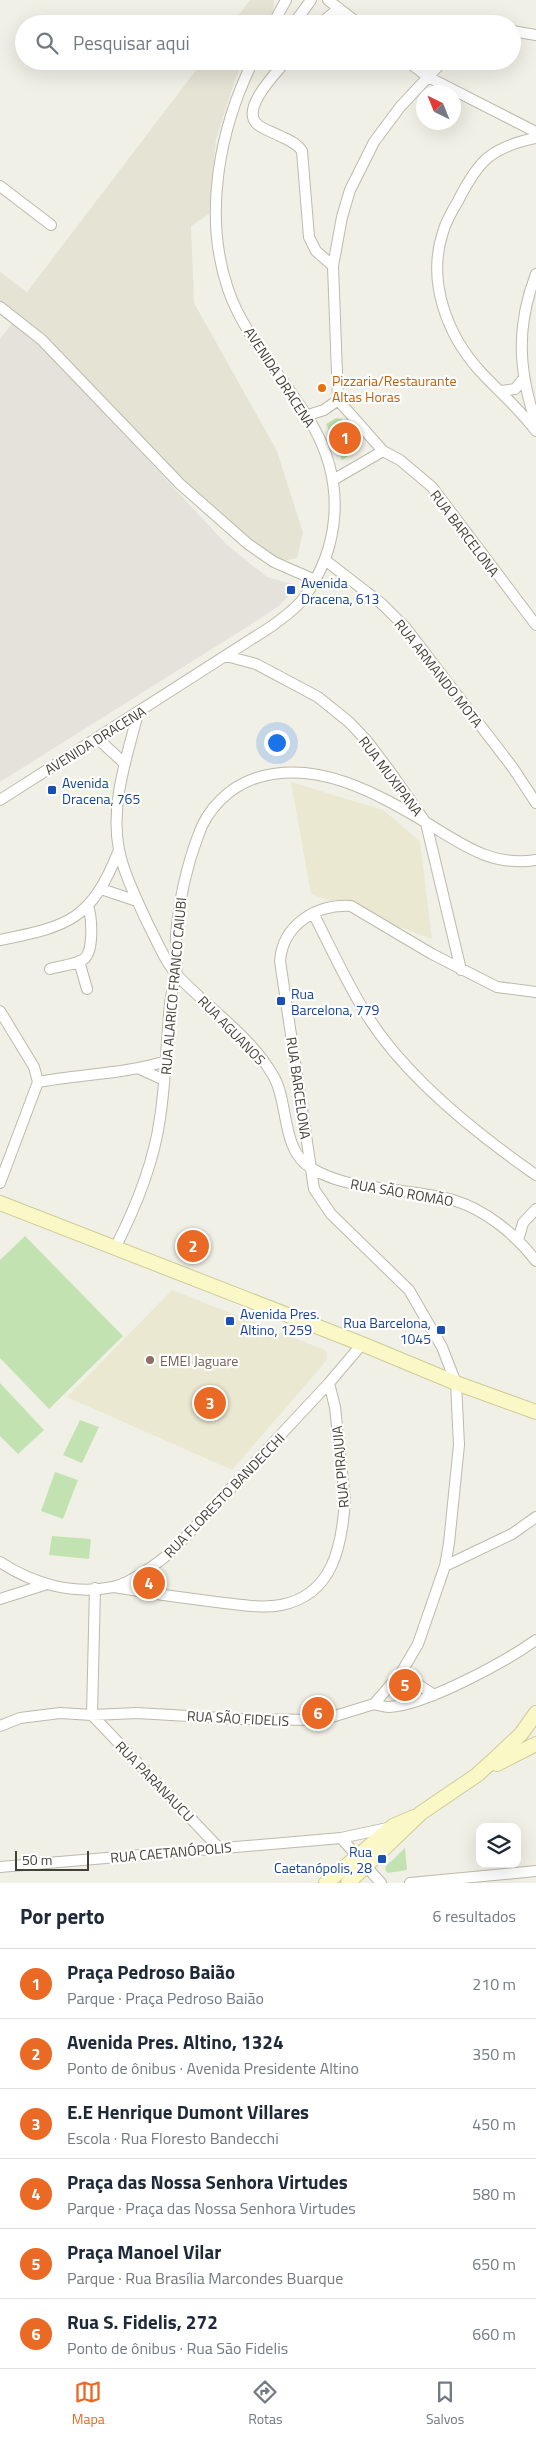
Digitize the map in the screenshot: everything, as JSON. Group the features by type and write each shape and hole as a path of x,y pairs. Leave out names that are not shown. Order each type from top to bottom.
{"main road":[{"path":"0,1203 362,1344 456,1383 536,1412"},
{"name":"RUA CAETANÓPOLIS","path":"362,1861 421,1813 477,1775 521,1734 536,1713"},
{"path":"477,1775 536,1742"},
{"name":"RUA CAETANÓPOLIS","path":"362,1861 393,1826 421,1813"},
{"path":"326,1883 362,1861"},
{"path":"348,1883 362,1861"}],"street":[{"path":"278,15 286,0"},
{"path":"300,15 311,0"},
{"path":"328,0 348,15"},
{"path":"331,15 339,8"},
{"path":"521,32 536,35"},
{"name":"AVENIDA DRACENA","path":"0,800 138,713 288,614 303,600 325,560 335,529 334,480 326,456 314,427 242,318 229,291 218,251 216,224 219,172 226,134 238,91 248,70"},
{"path":"279,70 261,93 254,105 252,116 259,126 294,143 302,151 306,220 309,237 316,251 333,266"},
{"path":"419,70 428,77 536,132"},
{"path":"334,480 383,451 368,431 338,400 333,266 342,217 360,167 374,142 400,107 435,70"},
{"path":"536,138 507,144 483,159 470,175 451,213 440,245 437,272 440,294 450,325 465,352 479,369 521,411 536,431"},
{"path":"0,186 51,225"},
{"path":"536,274 522,323 524,378 536,423"},
{"path":"0,307 42,340 180,484 248,544 274,562 315,580"},
{"path":"501,391 515,389 524,378"},
{"path":"305,416 324,410 338,400"},
{"name":"RUA BARCELONA","path":"383,451 400,460 432,488 536,625"},
{"name":"RUA ARMANDO MOTA","path":"325,560 382,604 405,627 513,768 536,802"},
{"name":"RUA MUXIPANA","path":"226,656 256,664 309,691 338,713 367,741 426,822 461,970"},
{"name":"RUA AGUANOS","path":"138,713 125,764 118,802 119,850 137,900 176,974 255,1050 266,1064 280,1091 297,1156 309,1167"},
{"path":"97,738 125,764"},
{"name":"RUA ALARICO FRANCO CAIUBI","path":"115,1248 152,1154 160,1120 171,1000 176,974 176,938 188,862 205,821 217,804 236,786 278,772 296,771 322,774 376,794 462,844 496,860 517,863 536,860"},
{"path":"0,940 52,928 74,918 88,906 101,889 119,850"},
{"path":"101,889 137,900"},
{"path":"50,969 79,962 88,952 91,927 88,906"},
{"name":"RUA BARCELONA","path":"456,1383 442,1347 409,1290 320,1200 314,1189 309,1167 280,961 284,940 296,924 313,913 340,906 352,906 461,970 497,987 536,992"},
{"path":"313,913 364,1010 379,1034 424,1084 467,1124 536,1175"},
{"path":"79,962 87,989"},
{"path":"0,1011 34,1067 38,1082 0,1183"},
{"path":"38,1082 74,1075 140,1069 166,1061"},
{"path":"140,1069 164,1080"},
{"name":"RUA SÃO ROMÃO","path":"309,1167 332,1179 347,1183 436,1196 464,1203 497,1222 518,1240 536,1261"},
{"path":"518,1240 523,1223 536,1209"},
{"name":"RUA FLORESTO BANDECCHI","path":"0,1562 44,1585 95,1588 114,1587 168,1555 329,1383 362,1344"},
{"name":"RUA PIRAJUIA","path":"114,1587 156,1595 258,1606 288,1603 316,1590 332,1566 338,1552 344,1516 345,1500 335,1408 329,1383"},
{"path":"456,1383 459,1444 445,1566 418,1644 401,1673 374,1704 388,1707 434,1695 520,1652 536,1640"},
{"path":"445,1566 512,1534 536,1516"},
{"path":"0,1599 44,1585"},
{"path":"92,1714 95,1588"},
{"path":"401,1673 434,1695"},
{"name":"RUA SÃO FIDELIS","path":"0,1726 20,1718 60,1713 137,1712 248,1719 322,1720 374,1704"},
{"name":"RUA PARANAUCU","path":"92,1714 219,1848"},
{"path":"521,1734 529,1740 536,1742"},
{"name":"RUA CAETANÓPOLIS","path":"0,1867 341,1838 393,1826"},
{"path":"341,1838 381,1883"},
{"path":"410,1883 536,1871"}],"shaded area":[{"path":"250,0 274,0 271,15 239,15"},
{"path":"196,70 240,70 216,139 209,214 191,226 194,303 277,451 303,533 297,558 278,562 252,544 185,484 0,304 0,272 27,292"},
{"path":"12,323 33,336 226,544 267,577 298,586 279,606 0,782 0,339"},
{"path":"291,782 383,810 420,841 432,939 311,894"},
{"path":"172,1290 325,1350 327,1354 327,1359 322,1366 232,1470 67,1397"}],"green space":[{"path":"336,418 342,419 356,437 352,454 342,460 326,424"},
{"path":"25,1236 123,1336 49,1409 0,1358 0,1260"},
{"path":"0,1383 44,1430 18,1454 0,1436"},
{"path":"80,1420 99,1427 82,1463 63,1455"},
{"path":"55,1472 78,1480 63,1519 41,1511"},
{"path":"52,1536 91,1539 89,1559 49,1555"},
{"path":"405,1848 407,1870 388,1873 385,1870 386,1866"}],"place":[{"name":"Pizzaria/Restaurante Altas Horas","path":"322,388"},
{"name":"Praça Pedroso Baião","path":"345,438"},
{"name":"Avenida Dracena, 613","path":"291,590"},
{"name":"Avenida Dracena, 765","path":"52,790"},
{"name":"Rua Barcelona, 779","path":"281,1001"},
{"name":"Avenida Pres. Altino, 1324","path":"193,1246"},
{"name":"Avenida Pres. Altino, 1259","path":"230,1321"},
{"name":"Rua Barcelona, 1045","path":"441,1330"},
{"name":"EMEI Jaguare","path":"150,1360"},
{"name":"E.E Henrique Dumont Villares","path":"210,1403"},
{"name":"Praça das Nossa Senhora Virtudes","path":"149,1583"},
{"name":"Praça Manoel Vilar","path":"405,1685"},
{"name":"Rua S. Fidelis, 272","path":"318,1713"},
{"name":"Rua Caetanópolis, 28","path":"382,1859"}]}
